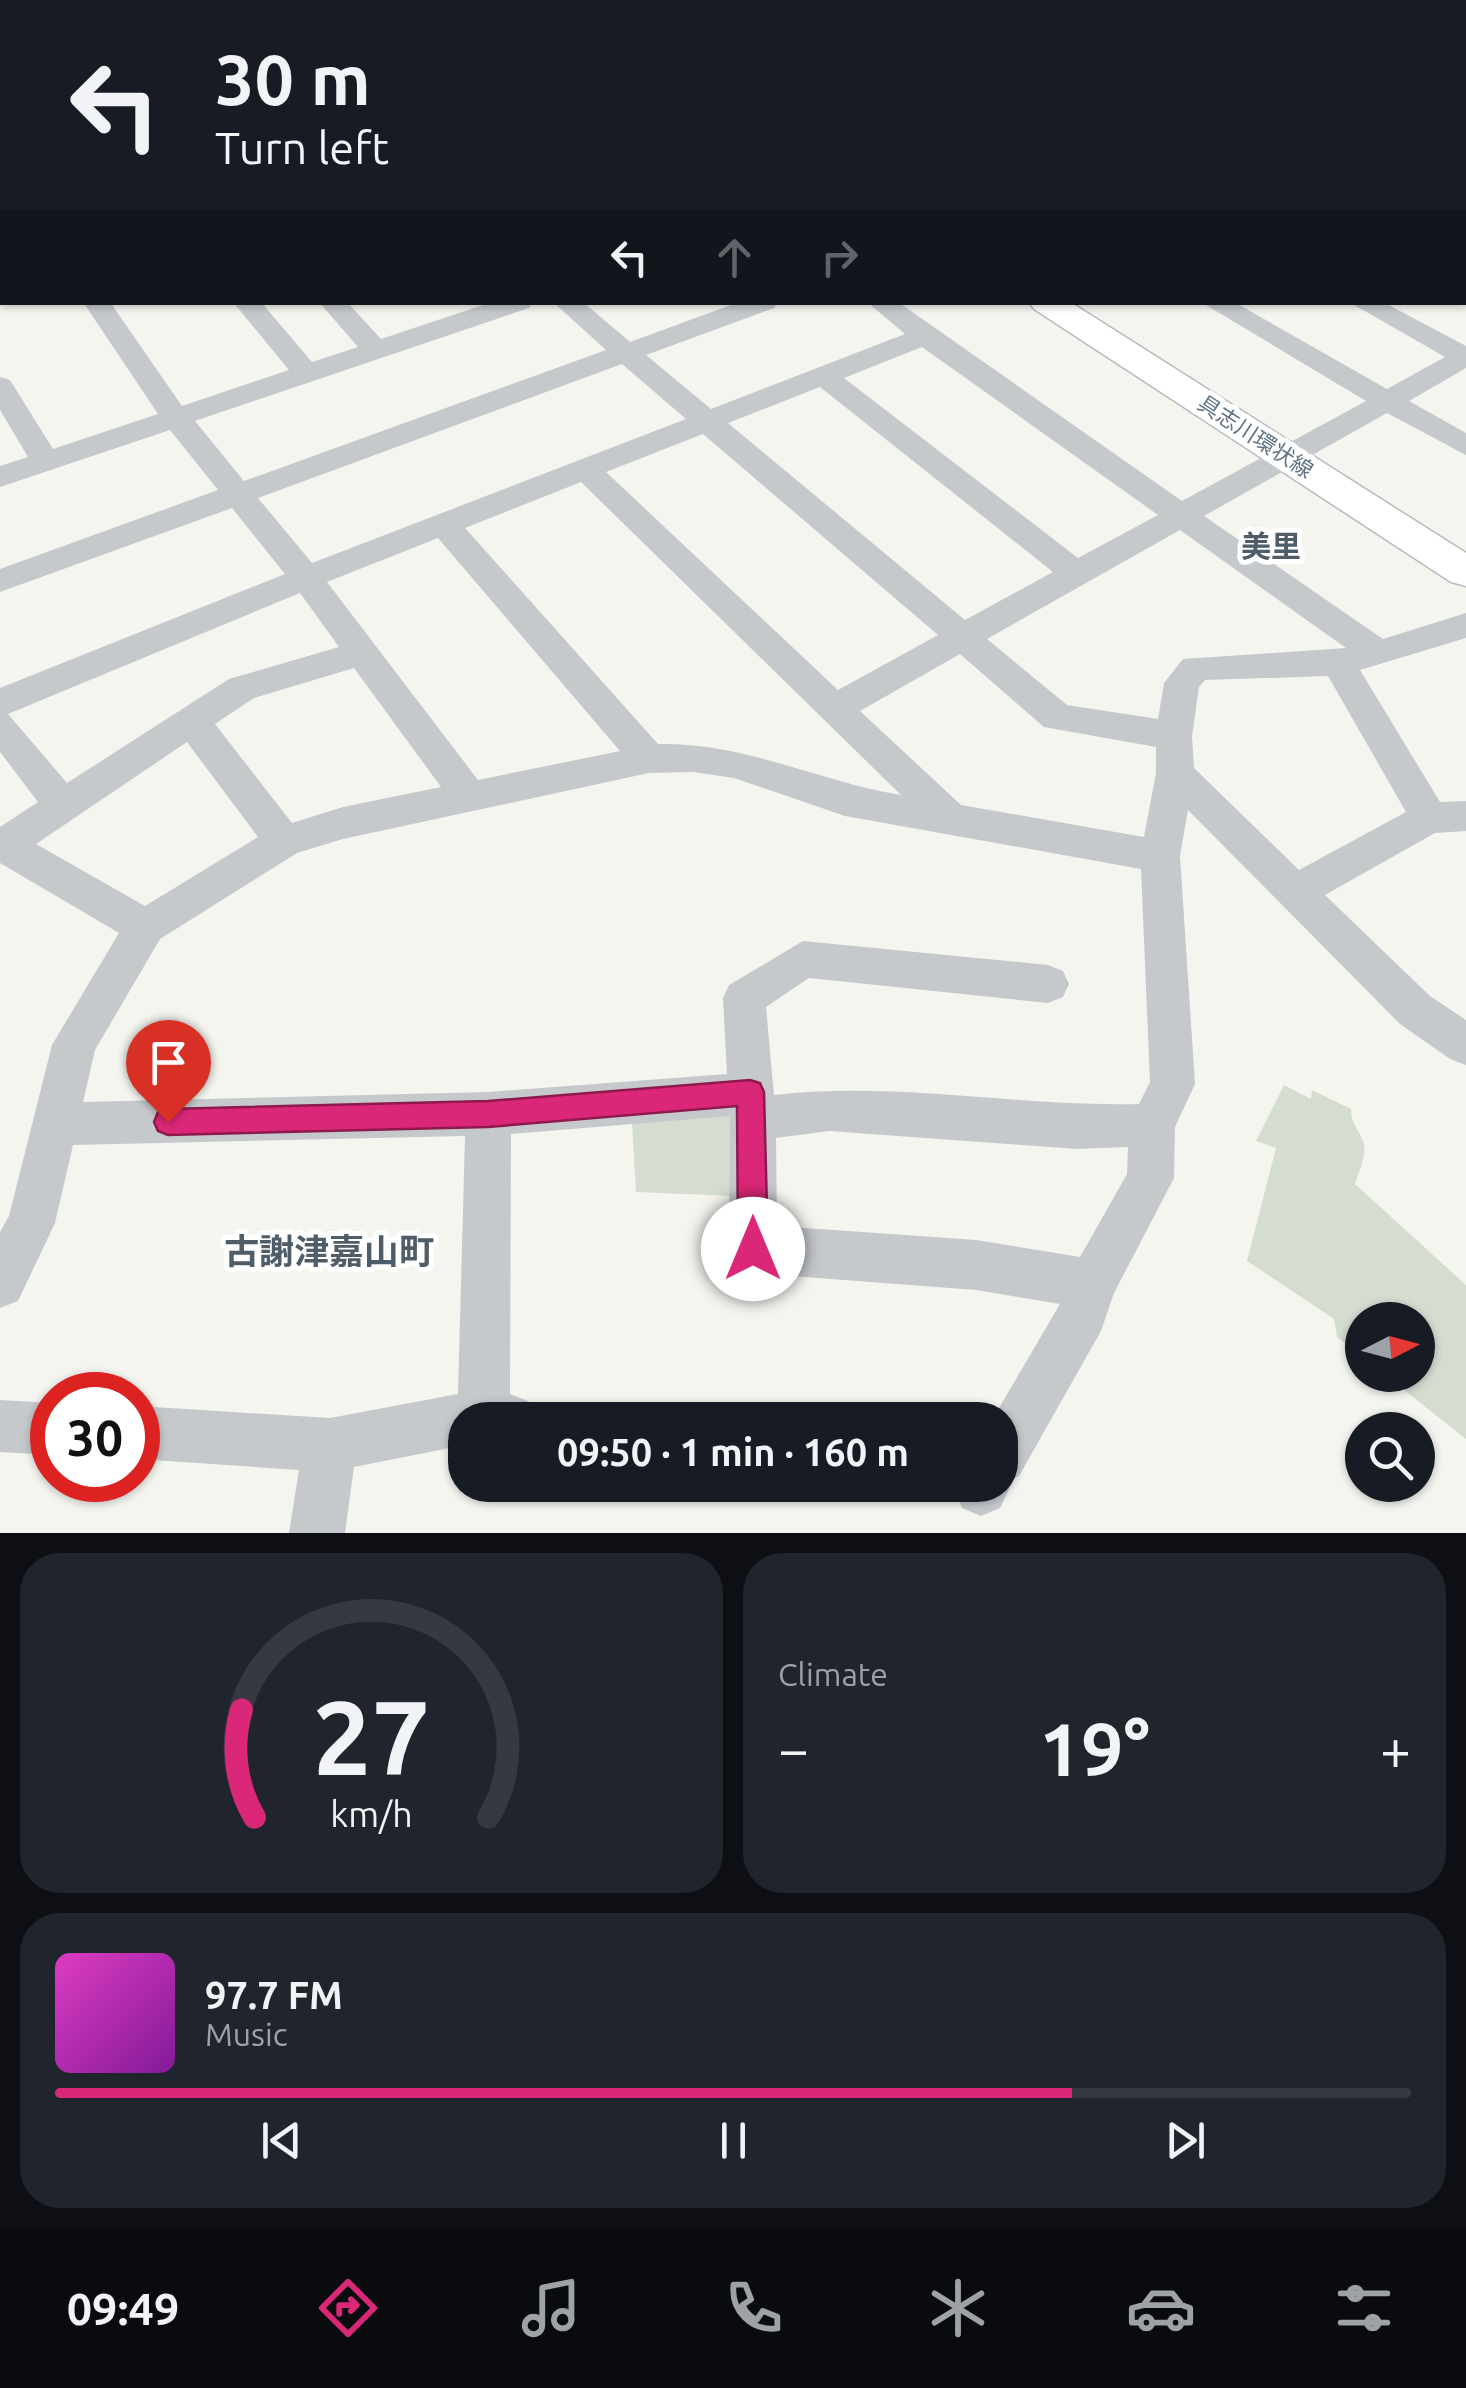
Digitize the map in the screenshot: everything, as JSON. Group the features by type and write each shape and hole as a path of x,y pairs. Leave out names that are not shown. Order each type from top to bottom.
{"main road":[{"name":"具志川環状線","path":"1051,305 1466,572"}],"street":[{"path":"98,305 176,418 306,578 469,796"},
{"path":"249,305 307,374"},
{"path":"335,305 377,351"},
{"path":"418,305 441,328"},
{"path":"0,477 511,305"},
{"path":"570,305 1057,717 1175,754 1293,894 1415,1010 1466,1045"},
{"path":"0,581 756,305"},
{"path":"884,305 1378,653"},
{"path":"1219,305 1466,446"},
{"path":"1368,305 1466,357"},
{"path":"0,703 306,578 925,336"},
{"path":"837,707 1466,357"},
{"path":"823,375 1076,573"},
{"path":"0,386 46,461"},
{"path":"585,469 950,818"},
{"path":"444,525 649,758"},
{"path":"1018,1425 1083,1313 1092,1284 1150,1178 1152,1124 1173,1084 1160,856 1182,683 1195,668 1338,663 1423,642 1466,625"},
{"path":"145,926 3,846 242,688 362,653"},
{"path":"1293,894 1448,817 1338,663"},
{"path":"190,720 284,842"},
{"path":"0,725 62,806"},
{"path":"0,1283 31,1223 74,1045 145,926 284,842 343,823 649,758 693,758 736,764 846,801 1160,856"},
{"path":"1048,984 803,959 744,998 752,1106 753,1249 976,1265 1092,1284"},
{"path":"54,1124 752,1106 1077,1127 1152,1124"},
{"path":"488,1114 496,1402"},
{"path":"160,1434 330,1444 448,1425"},
{"path":"0,1426 30,1428"},
{"path":"317,1533 330,1444"}],"shaded area":[{"path":"1284,1085 1311,1099 1312,1090 1351,1109 1364,1146 1355,1184 1466,1285 1466,1439 1407,1392 1435,1392 1435,1302 1345,1302 1345,1343 1337,1337 1334,1319 1247,1261 1276,1148 1256,1141"},
{"path":"752,1093 754,1197 636,1192 631,1105"}],"district":[{"name":"美里","path":"1271,546"},
{"name":"古謝津嘉山町","path":"329,1251"}],"route":[{"path":"168,1122 488,1114 750,1092 754,1119 753,1249"}]}
